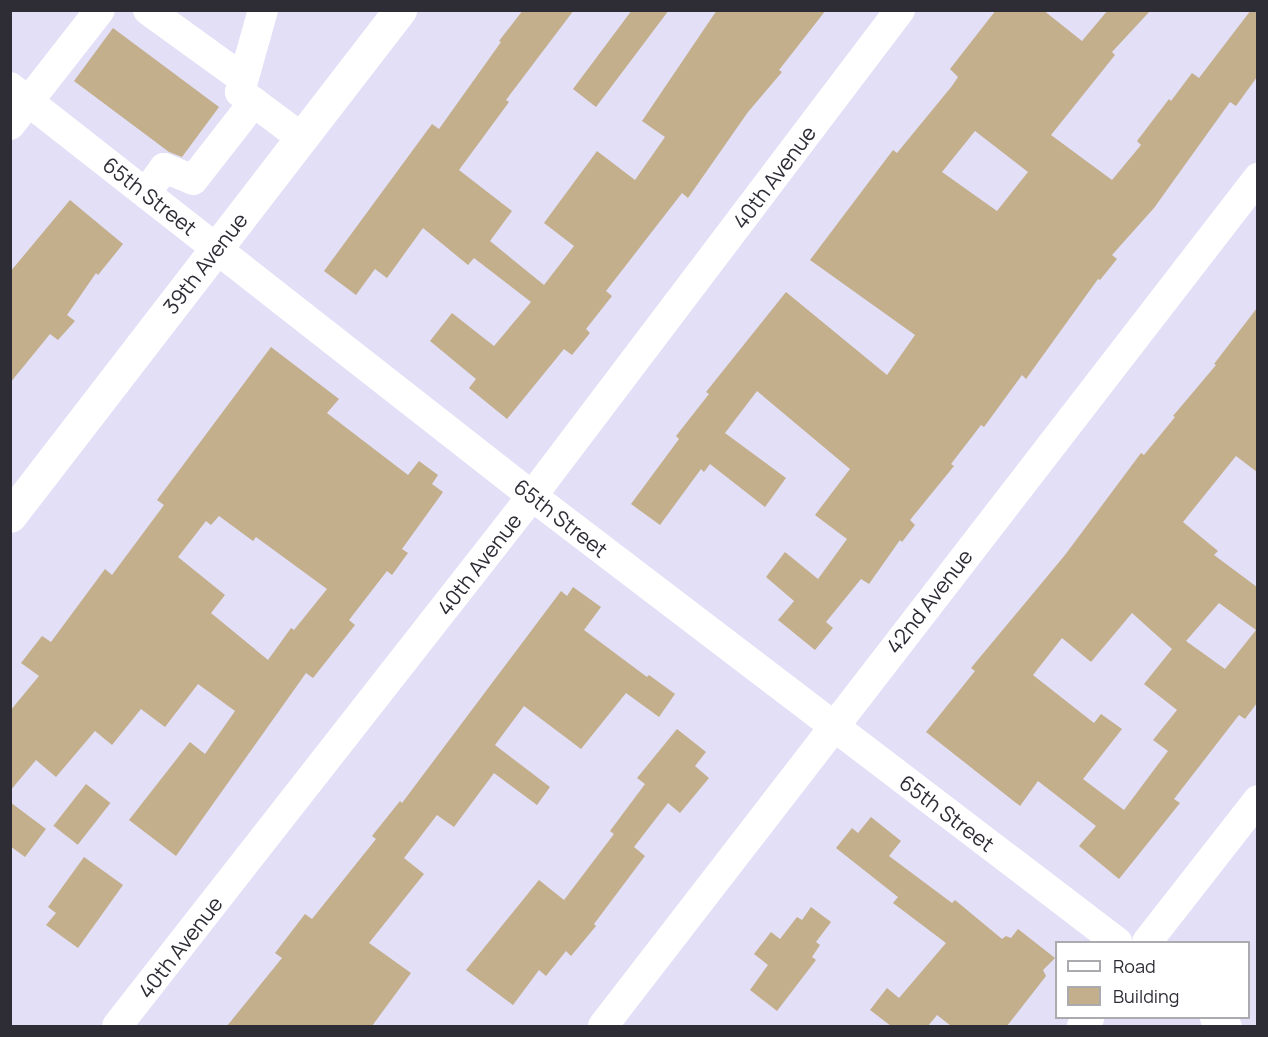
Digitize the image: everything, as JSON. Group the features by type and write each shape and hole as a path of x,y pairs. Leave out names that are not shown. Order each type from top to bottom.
{"main road":[{"name":"39th Avenue","path":"10,516 400,10"}],"street":[{"path":"10,125 20,94 100,10"},
{"path":"148,10 248,90 302,138"},
{"path":"146,193 164,168 193,180 248,90 263,10"},
{"name":"40th Avenue","path":"117,1026 532,496 900,10"},
{"name":"65th Street","path":"20,94 532,496 1116,941"},
{"name":"42nd Avenue","path":"603,1026 832,726 1257,178"},
{"path":"1148,941 1257,800"}],"building":[{"path":"523,10 574,10 506,100 509,102 459,170 512,211 490,241 544,285 574,246 544,223 597,151 635,180 665,137 642,121 717,10 826,10 779,70 782,72 748,112 688,198 682,193 606,291 612,296 586,329 590,333 572,355 564,349 507,419 469,388 476,379 430,341 452,313 494,346 531,302 474,258 468,265 423,228 387,278 375,269 356,295 324,271 432,124 439,129"},
{"path":"632,10 669,10 596,107 573,89"},
{"path":"996,10 1043,10 1082,41 1108,10 1151,10 1112,52 1115,55 1051,135 1112,180 1141,145 1137,141 1169,99 1171,101 1192,73 1199,78 1251,10 1257,10 1257,77 1236,106 1230,102 1154,208 1112,255 1117,259 1100,280 1098,279 1026,379 1022,375 984,427 981,425 951,464 954,466 910,520 915,525 902,542 900,540 869,584 861,579 826,622 833,628 815,650 778,620 794,601 766,577 785,552 818,579 847,539 815,515 850,469 757,391 725,433 786,478 765,507 710,464 704,472 701,469 660,525 631,504 679,439 676,436 709,394 706,392 786,292 887,375 915,335 810,260 893,150 897,153 952,86 958,77 950,69","holes":["975,131 1028,172 997,211 942,172"]},
{"path":"113,28 219,107 182,157 169,152 74,81"},
{"path":"70,200 123,244 98,275 96,273 67,315 75,321 58,340 50,334 10,383 10,272"},
{"path":"1257,308 1257,472 1236,456 1183,522 1218,551 1214,555 1257,587 1257,703 1245,719 1239,715 1174,799 1180,803 1119,879 1079,846 1096,826 1038,781 1020,806 926,732 975,671 971,668 1065,555 1141,453 1144,455 1216,365 1214,364","holes":["1219,603 1256,630 1225,669 1186,641","1132,613 1172,649 1144,684 1177,710 1153,740 1168,751 1124,810 1083,779 1122,729 1101,714 1094,723 1033,675 1062,638 1091,662"]},
{"path":"271,347 339,399 327,413 408,475 419,461 438,475 432,484 443,492 402,549 408,553 392,575 387,571 349,620 355,625 313,678 306,673 176,856 129,820 190,742 205,754 235,711 198,684 165,727 141,709 112,745 95,731 56,777 36,760 10,791 10,711 39,676 21,663 42,636 51,642 105,569 112,575 164,505 157,500","holes":["219,516 253,541 256,537 327,589 294,630 291,628 268,660 211,613 225,595 178,557 206,521 211,525"]},
{"path":"573,587 601,607 584,630 647,677 649,675 675,694 659,717 626,693 581,749 524,706 495,745 550,787 537,805 494,773 454,827 437,815 404,858 424,874 369,943 411,973 372,1026 227,1026 282,958 275,953 305,914 312,919 376,839 372,836 400,801 402,803 561,591 567,596"},
{"path":"677,729 706,752 695,766 709,778 680,813 668,803 634,847 645,856 594,924 596,926 571,956 566,951 546,976 539,970 513,1005 466,970 539,880 564,900 614,834 610,831 645,784 637,778"},
{"path":"86,784 110,803 78,845 53,826"},
{"path":"10,802 46,829 25,857 10,846"},
{"path":"871,817 901,841 889,856 952,903 955,900 1002,939 1006,936 1011,938 1018,929 1055,958 1043,970 1046,976 1007,1026 951,1026 937,1015 928,1026 891,1026 870,1010 887,988 899,998 946,943 893,903 898,897 836,848 852,828 858,833"},
{"path":"84,857 123,885 78,948 46,925 56,913 48,907"},
{"path":"811,907 831,922 816,942 820,945 812,957 816,960 777,1011 750,990 768,965 754,954 771,932 780,939 797,917 802,920"}]}
